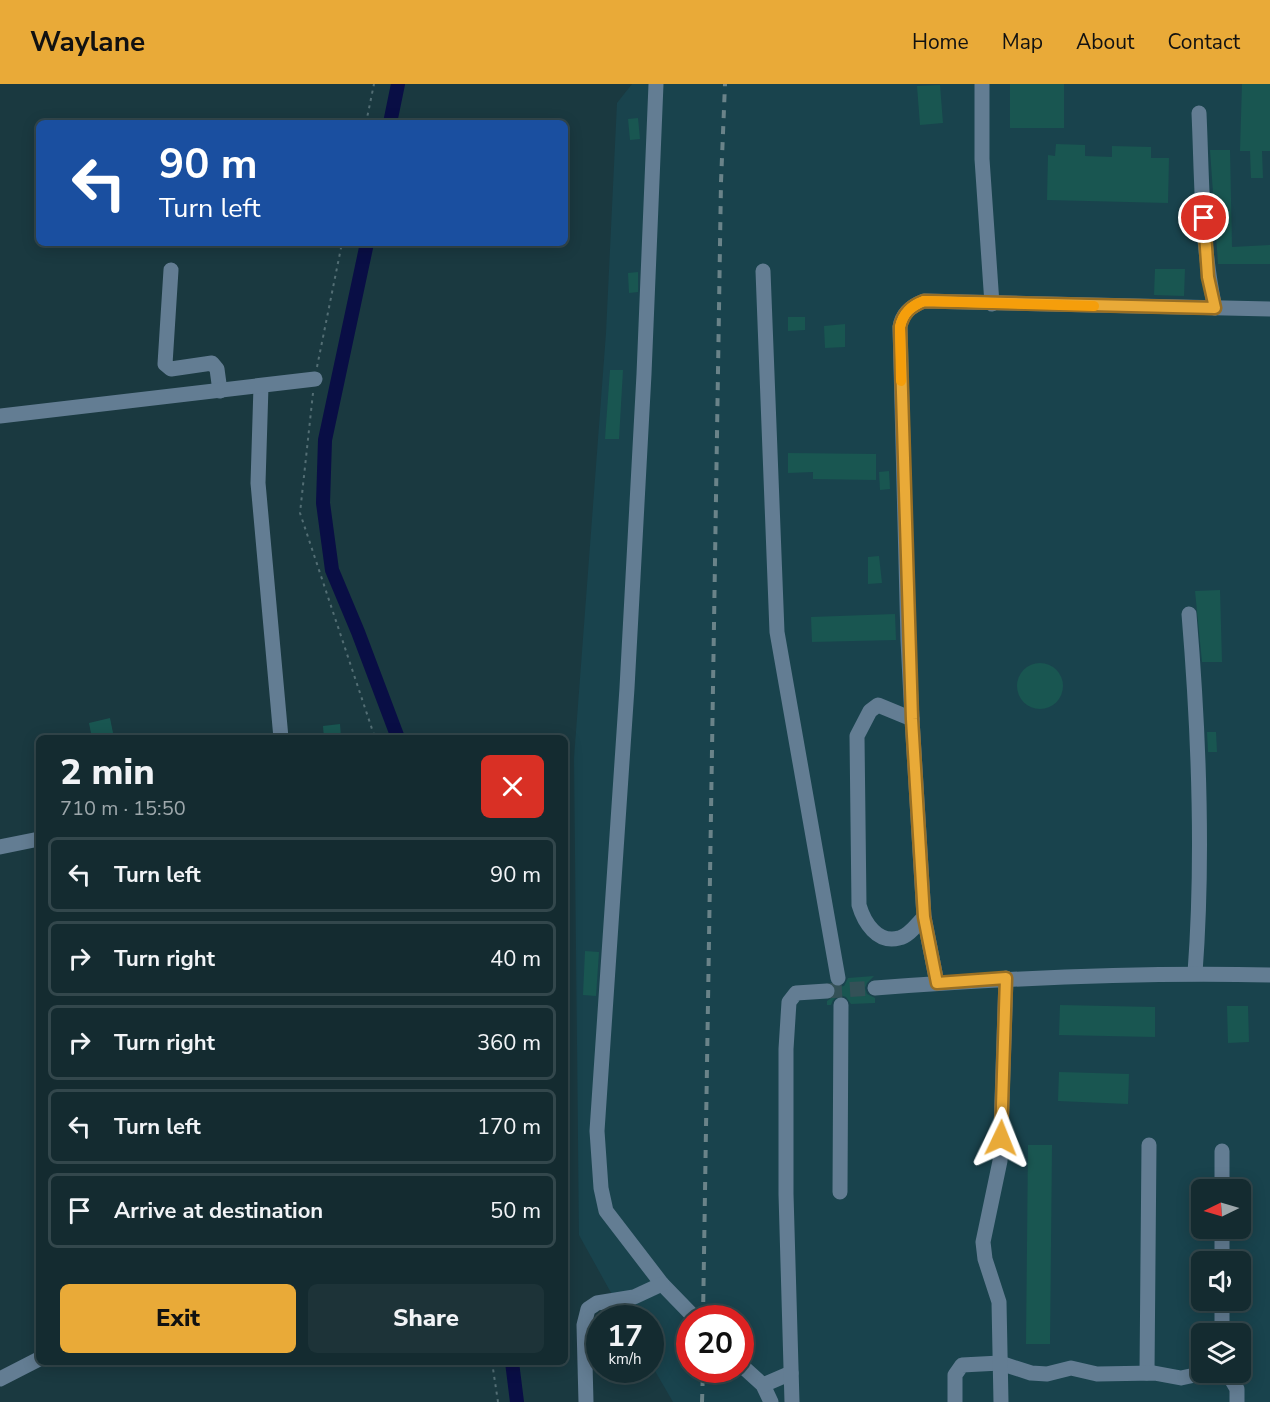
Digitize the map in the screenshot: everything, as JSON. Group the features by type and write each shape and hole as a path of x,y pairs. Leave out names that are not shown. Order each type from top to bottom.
{"street":[{"path":"656,84 644,374 628,665 597,1131 601,1188 606,1210 662,1284 682,1305"},
{"path":"982,84 983,170 992,304"},
{"path":"1198,113 1207,267 1215,308"},
{"path":"171,270 165,364 171,369 212,363 217,369 220,391"},
{"path":"764,271 777,632 838,978"},
{"path":"937,983 924,917 912,719 901,318 914,304 924,301 1270,309"},
{"path":"0,416 315,380"},
{"path":"261,386 258,483 281,735"},
{"path":"1189,614 1196,711 1201,885 1195,973"},
{"path":"912,719 879,705 870,711 858,736 859,905 869,927 876,934 887,938 898,939 909,933 924,917"},
{"path":"0,847 36,840"},
{"path":"874,988 1006,978 1195,973 1270,975"},
{"path":"1001,1402 999,1302 985,1259 983,1242 1000,1161 1006,978"},
{"path":"792,1402 786,1194 786,1049 789,1002 796,993 826,991"},
{"path":"840,1192 841,1005"},
{"path":"1148,1373 1149,1144"},
{"path":"1222,1151 1222,1179"},
{"path":"586,1402 584,1326 588,1309 597,1303 634,1297 662,1284"},
{"path":"0,1379 36,1361"},
{"path":"955,1402 955,1376 962,1365 1000,1363 1039,1374 1071,1368 1097,1374 1148,1373 1181,1378 1191,1376"},
{"path":"763,1385 791,1373"},
{"path":"754,1377 763,1385 771,1402"},
{"path":"1233,1383 1237,1389 1237,1402"}],"path":[{"path":"367,120 374,84"},
{"path":"341,246 315,380 300,513 374,735"},
{"path":"492,1365 498,1402"}],"shaded area":[{"path":"632,84 1270,84 1270,1402 673,1402 662,1383 664,1383 664,1305 618,1305 579,1235 574,758 606,333 617,103"}],"building":[{"path":"1010,84 1064,84 1064,128 1010,128"},
{"path":"1242,84 1270,84 1270,151 1262,151 1263,178 1251,178 1250,151 1240,151"},
{"path":"940,85 943,123 920,125 917,86"},
{"path":"638,118 640,139 630,140 628,119"},
{"path":"1056,144 1085,145 1085,156 1112,157 1112,146 1151,147 1151,158 1169,158 1168,203 1047,200 1048,155 1055,156"},
{"path":"1210,150 1230,150 1232,247 1270,245 1270,264 1218,264"},
{"path":"1155,269 1185,269 1184,296 1154,295"},
{"path":"638,272 638,292 629,293 628,273"},
{"path":"788,317 805,317 805,330 788,331"},
{"path":"845,324 845,347 825,348 824,326"},
{"path":"610,370 623,370 619,439 605,439"},
{"path":"788,453 876,454 876,480 813,479 813,472 788,473"},
{"path":"889,471 890,489 880,490 879,472"},
{"path":"879,556 882,583 868,584 868,557"},
{"path":"1220,590 1222,662 1202,662 1195,591"},
{"path":"895,614 896,640 812,642 811,617"},
{"path":"1040,663 1056,670 1063,686 1056,702 1040,709 1024,702 1017,686 1024,670"},
{"path":"110,718 113,735 91,735 89,723"},
{"path":"340,724 341,735 324,735 323,726"},
{"path":"1207,732 1216,732 1217,752 1208,752"},
{"path":"585,951 599,952 596,996 583,995"},
{"path":"874,976 865,988 867,994 875,998 875,1003 851,1004 846,997 840,995 833,1000 831,1005 827,1005 827,1001 836,995 836,987 844,986 848,978"},
{"path":"1060,1005 1155,1007 1155,1037 1059,1035"},
{"path":"1227,1006 1248,1006 1249,1042 1228,1043"},
{"path":"1059,1072 1129,1074 1128,1104 1058,1101"},
{"path":"1028,1145 1052,1145 1050,1344 1026,1344"}],"waterway":[{"path":"391,120 398,84"},
{"path":"366,246 325,440 323,503 332,570 397,735"},
{"path":"512,1365 517,1402"}],"tunnel":[{"path":"827,991 875,988"}],"railway":[{"path":"703,1305 721,182 725,84"},
{"path":"702,1402 703,1383"}],"slow traffic":[{"path":"901,381 901,318 914,304 924,301 1094,306"}],"route":[{"path":"1001,1138 1006,978 937,983 924,917 908,640 901,318 914,304 924,301 1215,308 1208,277 1204,218"}]}
